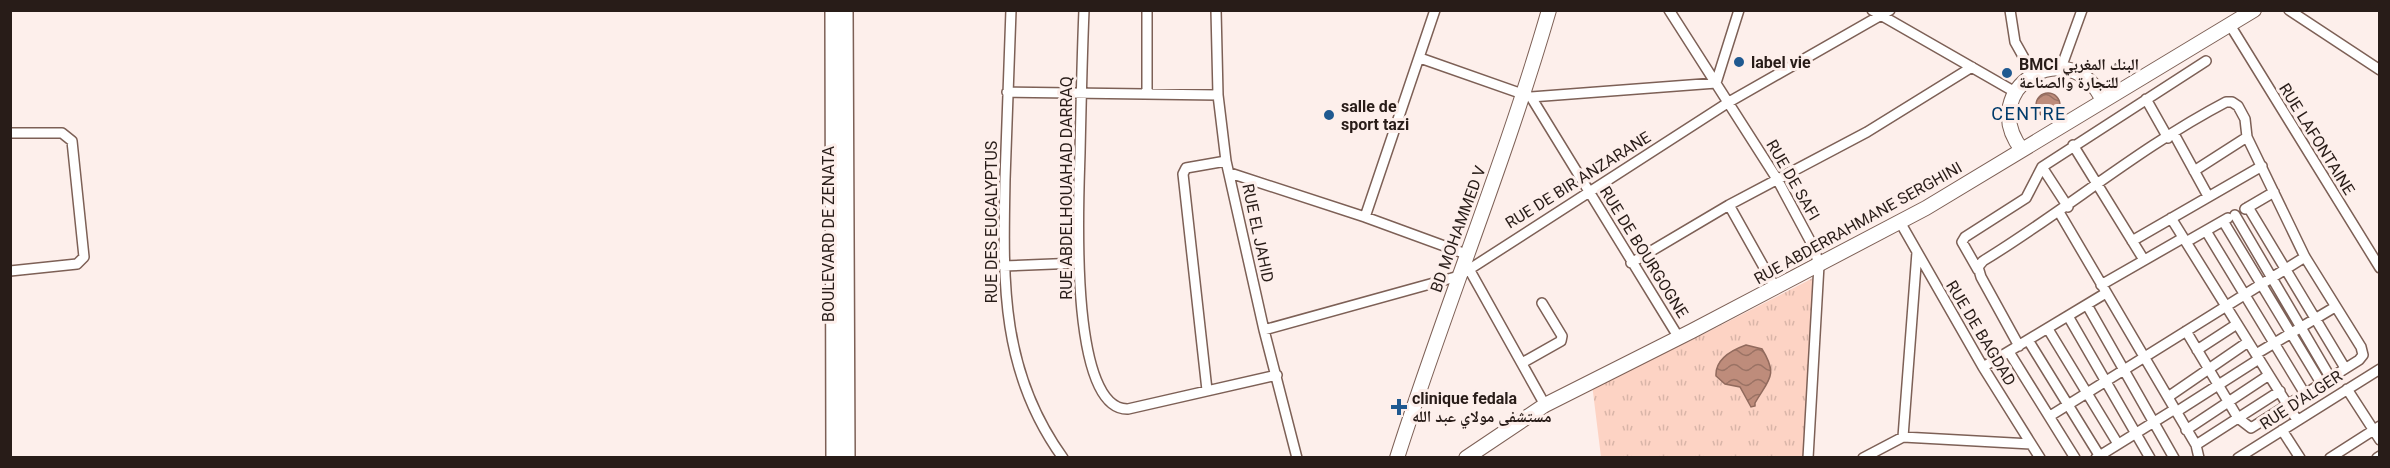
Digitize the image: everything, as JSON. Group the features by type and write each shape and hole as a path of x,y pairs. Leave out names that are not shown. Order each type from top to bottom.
{"main road":[{"name":"BOULEVARD DE ZENATA","path":"833,10 840,322 847,458"},
{"name":"BOULEVARD DE ZENATA","path":"834,458 840,322 845,10"}],"street":[{"name":"RUE DES EUCALYPTUS","path":"1011,10 1003,266 1007,313 1022,382 1035,414 1063,458"},
{"name":"RUE ABDELHOUAHAD DARRAQ","path":"1084,10 1078,263 1090,359 1101,391 1108,401 1119,408 1137,408 1277,375"},
{"path":"1147,10 1147,93"},
{"name":"RUE EL JAHID","path":"1216,10 1218,95 1226,161 1264,330 1297,458"},
{"path":"1365,217 1435,10"},
{"name":"BD MOHAMMED V","path":"1397,458 1464,273 1466,254 1528,96 1548,10"},
{"name":"RUE DE SAFI","path":"1669,10 1777,179 1814,248 1819,265 1808,458"},
{"path":"1420,58 1528,96 1716,83 1739,10"},
{"path":"2010,10 2015,42 2033,74"},
{"path":"2061,68 2082,10"},
{"path":"2022,150 2012,135 2008,118 2015,92 2033,74 2061,68 2087,79 2103,101 2253,10"},
{"path":"2289,10 2379,69"},
{"path":"1881,12 2015,92"},
{"name":"RUE DE BIR ANZARANE","path":"1264,330 1464,273 1729,102 1881,12"},
{"name":"RUE LAFONTAINE","path":"2230,25 2379,268"},
{"path":"2019,346 1962,240 2026,198 2042,167 2206,61"},
{"path":"1631,263 1729,205 1867,132 1972,67"},
{"path":"1007,92 1218,95"},
{"name":"RUE DE BOURGOGNE","path":"1528,96 1679,338"},
{"path":"2146,99 2208,196"},
{"name":"RUE ABDERRAHMANE SERGHINI","path":"1466,458 1545,405 1679,338 1900,222 2103,101"},
{"path":"1978,270 1980,264 1990,256 2097,184 2171,136 2230,102 2242,111 2247,137 2274,192 2286,224 2362,351 2358,360 2253,428 2238,418 2186,331"},
{"path":"10,133 62,133 72,141 84,257 77,264 10,271"},
{"path":"2194,171 2247,137"},
{"path":"2073,145 2144,260"},
{"path":"1207,390 1183,174 1186,168 1192,165 1226,161"},
{"path":"2132,241 2262,166"},
{"path":"2042,167 2103,289 2196,445 2199,458"},
{"path":"1230,173 1365,217 1466,254"},
{"path":"1983,367 2087,305 2103,289 2144,260 2206,231 2274,192"},
{"path":"1729,205 1775,287"},
{"path":"2248,207 2345,368"},
{"path":"2235,215 2330,377"},
{"path":"2171,218 2297,420"},
{"path":"2223,221 2321,383"},
{"name":"RUE DE BAGDAD","path":"1900,222 1983,367 2040,458"},
{"path":"2206,231 2305,394"},
{"path":"1903,437 1917,252"},
{"path":"2050,416 2272,280 2305,257"},
{"path":"1003,266 1078,263"},
{"path":"1464,273 1522,363 1545,405"},
{"path":"1522,363 1561,341 1562,336 1542,303"},
{"path":"2087,305 2174,458"},
{"path":"2028,340 2098,456 2218,384 2275,344 2335,307"},
{"path":"2068,316 2150,458"},
{"path":"2197,350 2237,324"},
{"path":"2048,329 2118,444"},
{"path":"2168,397 2207,368 2248,342"},
{"path":"2009,351 2075,458"},
{"name":"RUE D'ALGER","path":"2238,458 2379,369"},
{"path":"2186,430 2269,375"},
{"path":"2347,389 2377,428 2379,440"},
{"path":"2196,445 2280,391"},
{"path":"2330,458 2377,428"},
{"path":"2282,430 2300,458"},
{"path":"1863,458 1903,437 2031,444"}],"green space":[{"path":"1813,278 1803,457 1601,457 1592,384 1690,341"}],"water":[{"path":"2048,93 2056,97 2060,105 2056,113 2048,117 2040,113 2036,105 2040,97"},
{"path":"1746,345 1762,349 1771,372 1755,406 1751,407 1740,387 1725,384 1716,376 1721,360"}],"place":[{"name":"label vie","path":"1739,62"},
{"name":"BMCI البنك المغربي للتجارة والصناعة","path":"2007,73"},
{"name":"salle de sport tazi","path":"1329,115"},
{"name":"clinique fedala مستشفى مولاي عبد الله","path":"1399,407"}],"district":[{"name":"CENTRE","path":"2029,113"}]}
